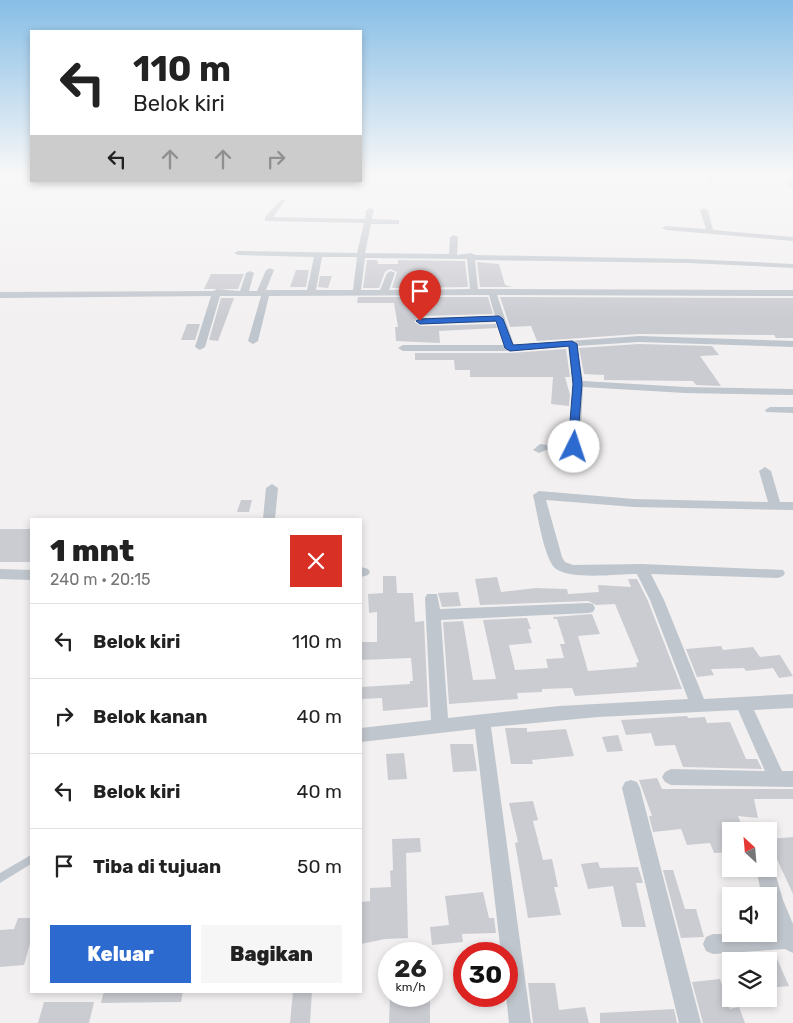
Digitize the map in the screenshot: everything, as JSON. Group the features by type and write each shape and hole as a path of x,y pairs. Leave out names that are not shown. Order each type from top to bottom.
{"street":[{"path":"357,292 361,254 368,224"},
{"path":"708,224 710,232"},
{"path":"666,228 793,240"},
{"path":"453,255 454,237"},
{"path":"238,253 470,255 793,266"},
{"path":"311,292 318,254"},
{"path":"470,255 474,292"},
{"path":"254,341 270,270"},
{"path":"244,292 250,273"},
{"path":"384,292 391,273"},
{"path":"200,347 217,292"},
{"path":"0,295 217,292 793,292"},
{"path":"492,292 499,319 510,348"},
{"path":"420,321 499,319"},
{"path":"403,348 510,348 639,339 793,344"},
{"path":"540,450 544,446 568,451 572,449 578,384 572,344"},
{"path":"578,384 685,390 793,392"},
{"path":"770,410 793,410"},
{"path":"765,471 775,506"},
{"path":"269,518 272,488"},
{"path":"778,573 642,569 571,570 560,565 555,557 539,495 594,501 793,506"},
{"path":"642,569 657,600 698,704"},
{"path":"0,574 30,574"},
{"path":"432,598 440,726"},
{"path":"433,615 588,608"},
{"path":"362,735 522,716 698,704 793,701"},
{"path":"671,777 785,779 743,703"},
{"path":"482,721 520,1023"},
{"path":"631,788 690,1023"},
{"path":"713,944 791,941 772,901 767,878"}],"lane":[{"path":"0,878 30,860"}],"building":[{"path":"367,260 377,260 378,264 398,264 398,260 465,261 468,287 392,288 397,272 390,269 385,272 379,288 363,288"},
{"path":"477,262 499,264 505,285 512,287 480,287"},
{"path":"296,270 309,270 306,287 290,287"},
{"path":"211,274 244,274 238,289 204,289"},
{"path":"320,276 332,276 328,288 318,287"},
{"path":"358,297 488,297 493,314 421,316 414,322 421,326 496,324 497,328 439,331 440,343 396,341 395,327 398,327 394,303 357,303"},
{"path":"500,297 793,298 793,338 776,338 774,335 639,334 537,341 531,326 510,327"},
{"path":"221,298 234,298 218,341 209,340"},
{"path":"187,324 200,324 195,340 181,340"},
{"path":"639,344 712,346 719,355 700,356 721,386 696,385 693,381 604,380 604,375 584,374 579,348"},
{"path":"566,349 570,377 565,377 570,395 569,406 551,404 553,377 470,377 470,370 455,370 454,360 415,360 415,353 510,353"},
{"path":"557,429 567,431 566,443 553,441"},
{"path":"241,500 252,500 249,512 237,512"},
{"path":"0,529 30,529 30,562 0,562"},
{"path":"383,576 396,576 397,593 413,593 415,622 424,621 428,707 383,711 382,698 362,699 362,687 410,684 410,681 413,681 411,658 362,660 362,642 377,642 377,612 369,613 368,594 383,593"},
{"path":"497,577 501,592 536,588 567,589 568,594 599,592 598,585 631,587 628,579 637,579 648,601 682,689 575,696 572,688 542,689 542,692 517,693 518,699 449,704 443,622 463,621 473,680 496,679 483,620 527,618 531,629 528,629 532,643 509,645 515,670 548,668 546,659 564,658 560,644 565,644 557,619 553,617 592,614 600,634 578,636 588,671 637,667 636,663 639,662 615,604 596,605 588,601 480,605 475,579"},
{"path":"458,592 461,606 442,607 438,593"},
{"path":"721,646 723,650 753,647 760,657 780,655 793,676 779,678 773,668 746,671 744,668 711,669 714,675 697,677 686,649"},
{"path":"687,716 688,718 705,717 707,723 730,722 746,759 757,759 762,769 683,767 675,745 655,746 651,733 626,735 621,720"},
{"path":"505,728 527,728 527,732 566,729 574,756 532,760 533,764 511,764"},
{"path":"618,735 623,751 607,752 602,737"},
{"path":"450,744 473,744 477,771 453,772"},
{"path":"404,753 407,779 388,780 386,754"},
{"path":"657,778 662,789 793,789 793,799 754,799 758,818 738,816 740,822 722,822 722,853 714,853 710,843 687,845 681,829 653,832 649,816 652,816 639,780"},
{"path":"533,801 538,820 533,821 543,860 552,859 558,887 554,887 561,915 528,918 515,843 518,842 509,803"},
{"path":"793,837 793,894 778,862 778,838"},
{"path":"420,838 421,852 406,853 408,938 385,939 362,944 362,902 370,901 370,888 391,887 390,871 393,870 392,839"},
{"path":"598,862 600,868 638,867 643,883 636,883 646,927 622,927 613,886 588,889 581,864"},
{"path":"663,870 673,870 685,909 696,909 704,937 681,938"},
{"path":"483,892 489,918 494,918 496,933 462,934 463,942 443,944 443,942 432,942 430,927 449,925 445,896"},
{"path":"18,918 30,918 30,944 24,965 0,967 0,930 14,929"},
{"path":"777,959 789,986 777,987"},
{"path":"720,979 722,985 722,1007 729,1007 730,1009 739,1007 745,1023 703,1023 692,982"},
{"path":"528,983 555,983 559,1010 585,1007 589,1023 533,1023"},
{"path":"104,993 183,993 181,1002 101,1003"},
{"path":"293,993 312,993 310,1023 290,1023"},
{"path":"44,1002 94,1002 89,1023 38,1023"},
{"path":"390,1007 430,1007 430,1023 389,1023"},
{"path":"674,1009 677,1023 600,1023 600,1013"}],"route":[{"path":"420,321 499,319 510,348 572,344 577,367 578,384 574,447"}]}
